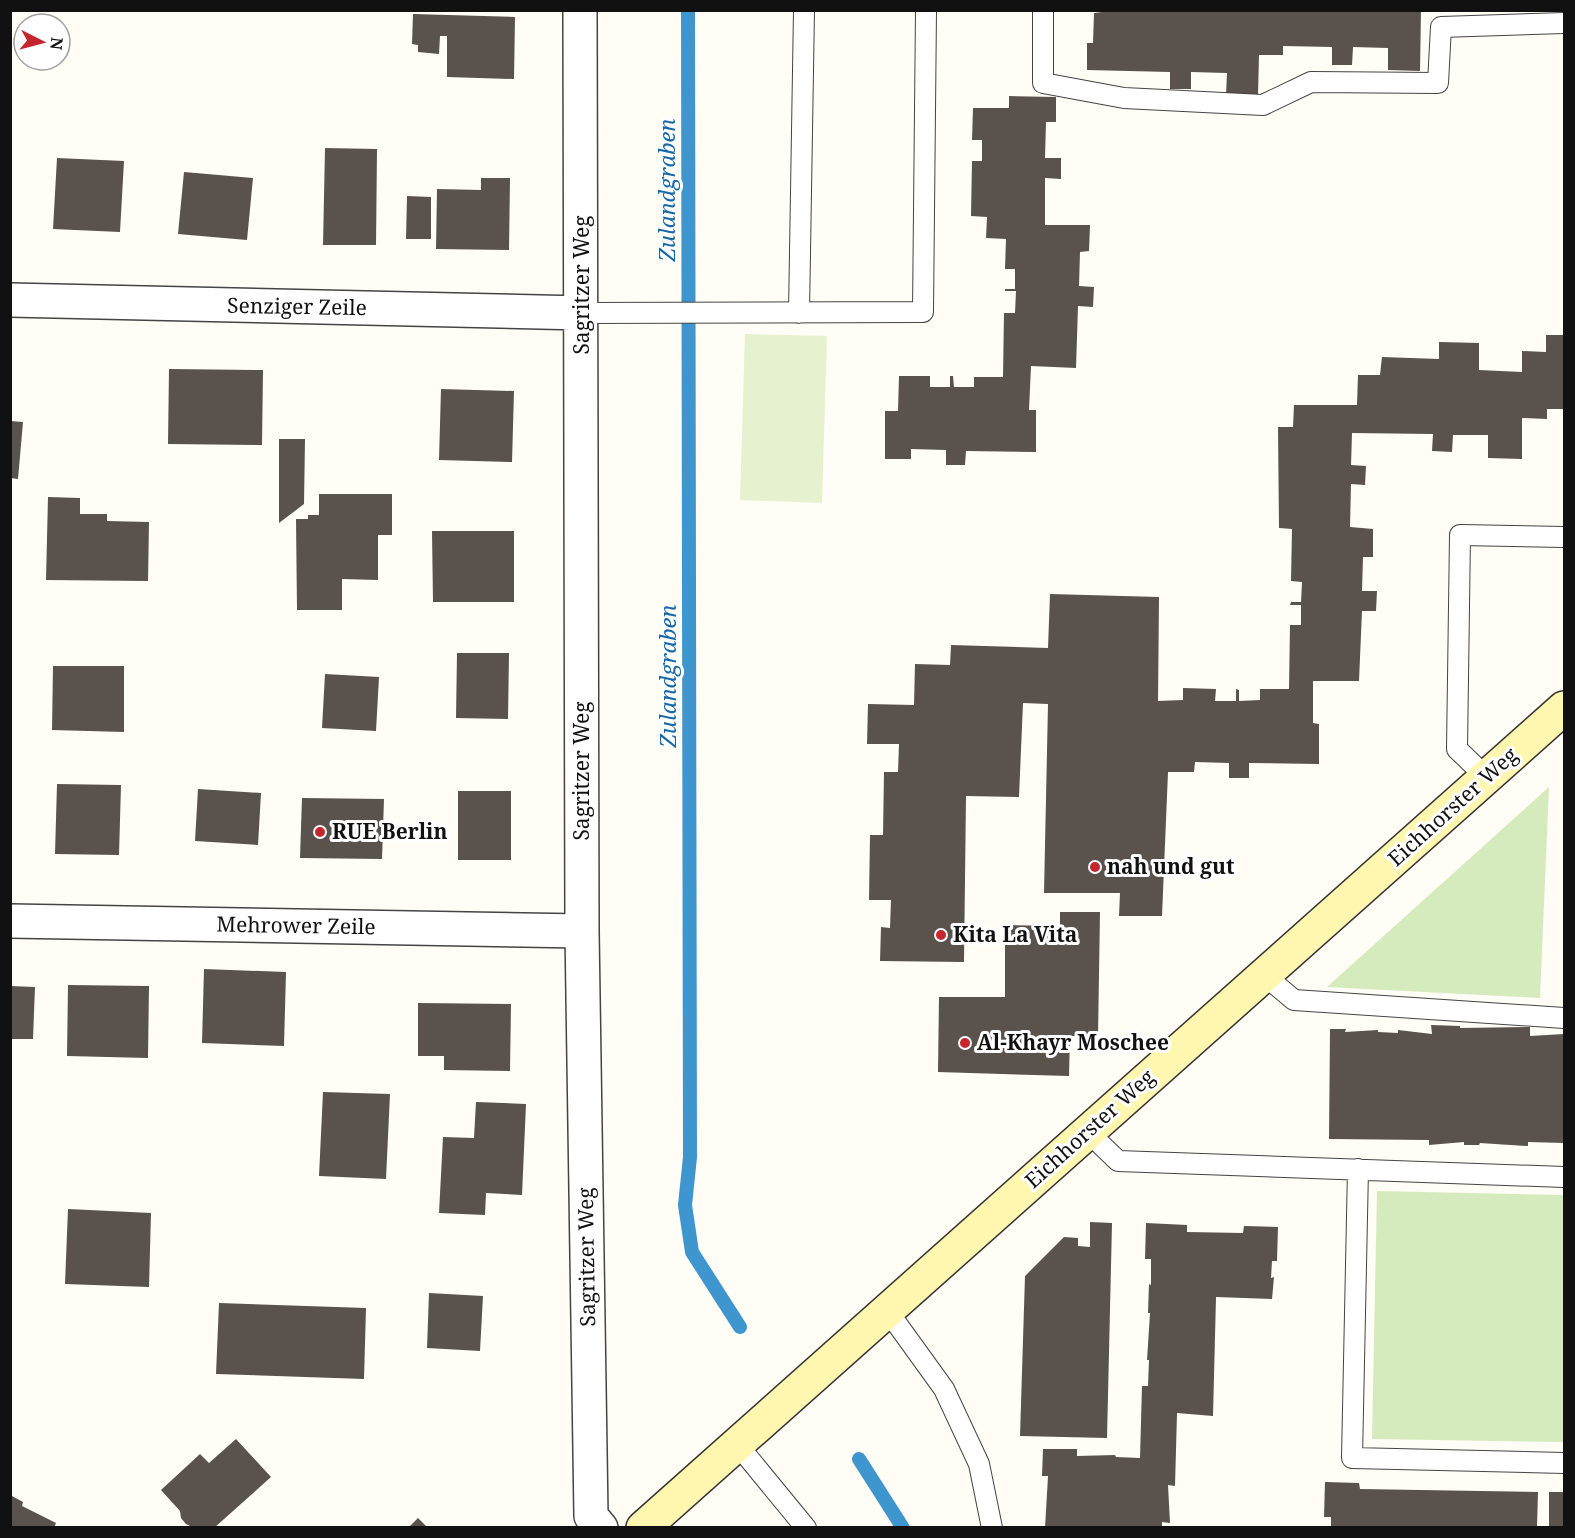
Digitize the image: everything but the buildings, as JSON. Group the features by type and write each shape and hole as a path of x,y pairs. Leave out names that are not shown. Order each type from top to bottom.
{"main road":[{"name":"Eichhorster Weg","path":"643,1527 1486,777 1563,712"}],"street":[{"name":"Sagritzer Weg","path":"580,10 583,314 582,931 591,1516 601,1527"},
{"name":"Senziger Zeile","path":"10,300 583,314"},
{"name":"Mehrower Zeile","path":"10,921 582,931"}],"lane":[{"path":"799,313 804,10"},
{"path":"583,314 923,312 926,10"},
{"path":"1043,10 1043,82 1124,98 1263,105 1311,82 1438,83 1442,27 1564,23"},
{"path":"1486,777 1456,749 1460,535 1564,537"},
{"path":"1264,975 1294,1000 1564,1018"},
{"path":"1088,1132 1118,1161 1564,1177"},
{"path":"1358,1170 1353,1458 1564,1463"},
{"path":"887,1310 944,1389 979,1464 992,1527"},
{"path":"737,1444 806,1527"}],"green space":[{"path":"745,334 827,336 822,503 740,500"},
{"path":"1549,787 1540,998 1327,987"},
{"path":"1377,1191 1564,1195 1564,1442 1372,1439"}],"waterway":[{"name":"Zulandgraben","path":"688,10 690,1157 685,1205 692,1252 740,1327"},
{"name":"Zulandgraben","path":"859,1459 903,1528"}],"place":[{"name":"RUE Berlin","path":"320,832"},
{"name":"nah und gut","path":"1095,867"},
{"name":"Kita La Vita","path":"941,935"},
{"name":"Al-Khayr Moschee","path":"965,1043"}]}
